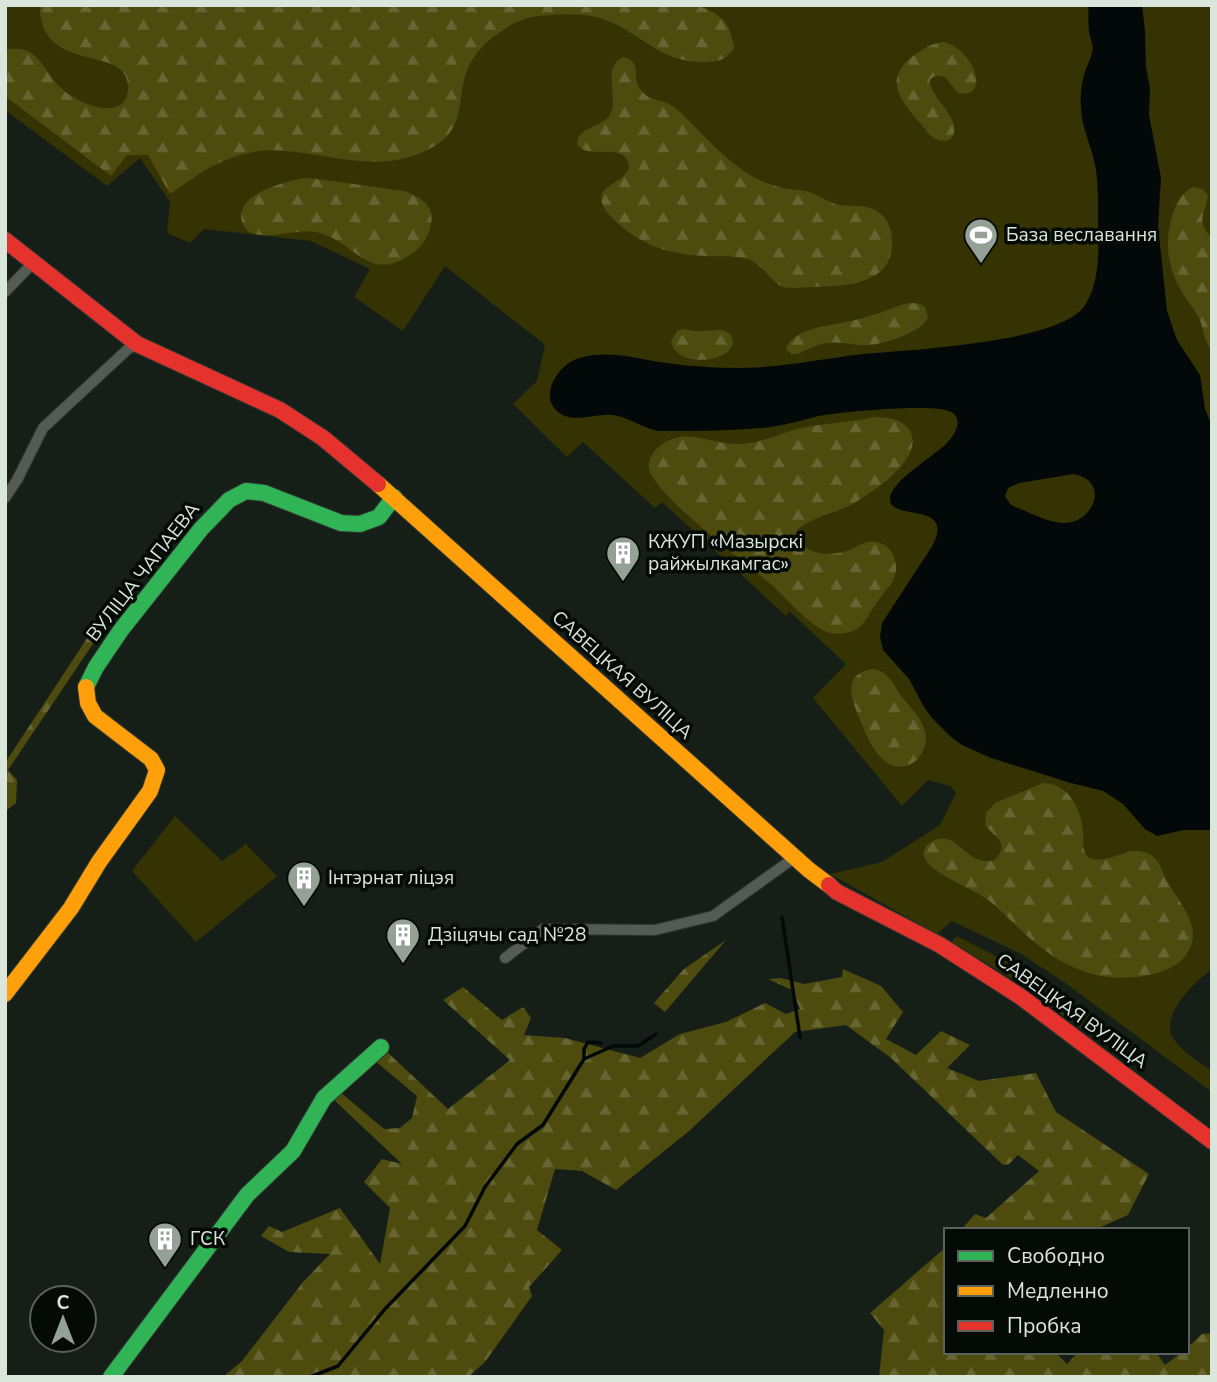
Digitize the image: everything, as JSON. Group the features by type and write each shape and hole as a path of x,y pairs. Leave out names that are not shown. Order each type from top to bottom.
{"street":[{"name":"САВЕЦКАЯ ВУЛІЦА","path":"5,240 137,344 280,410 323,438 394,498 794,858 837,892 940,945 1021,997 1212,1141"},
{"path":"5,292 33,263"},
{"path":"5,498 43,428 128,349 137,344"},
{"name":"ВУЛІЦА ЧАПАЕВА","path":"5,994 71,908 99,862 150,791 157,770 151,759 95,716 88,703 86,687 121,630 201,528 229,500 246,491 264,493 341,523 360,524 379,517 394,498"},
{"path":"505,958 543,929 654,930 713,916 794,858"},
{"path":"111,1377 247,1195 293,1151 324,1098 381,1047"}],"shaded area":[{"path":"5,5 1212,5 1212,969 1183,997 1170,1025 1171,1033 1178,1044 1212,1071 1212,1092 1064,982 1021,954 952,921 937,934 830,874 882,862 940,825 956,793 950,786 928,780 902,806 813,698 846,664 789,611 786,616 662,502 655,508 583,442 567,457 513,404 537,381 545,345 445,266 403,331 354,297 370,269 311,241 204,229 190,243 167,233 170,202 140,158 107,186 5,110"},
{"path":"1088,5 1142,5 1150,89 1149,115 1161,178 1158,226 1167,311 1177,340 1200,375 1205,409 1212,426 1212,830 1184,830 1157,836 1145,829 1123,804 1103,791 991,758 962,745 932,718 909,679 883,650 880,637 882,623 931,548 937,533 936,523 930,517 900,509 892,505 890,498 905,477 951,438 958,421 953,413 930,408 891,409 824,415 768,427 658,431 613,415 567,417 554,408 550,400 550,391 557,374 571,362 592,355 619,355 671,364 710,367 768,367 982,342 1047,328 1071,318 1085,305 1090,295 1098,260 1097,175 1083,124 1081,104 1081,90 1092,49","holes":["1074,474 1086,478 1092,485 1094,502 1082,517 1073,522 1062,523 1044,519 1015,507 1005,496 1008,488 1019,483"]},
{"path":"175,816 222,861 246,844 277,876 196,942 132,871"},
{"path":"957,936 1032,975 1107,1028 1097,1041 1022,985 951,942"}],"green space":[{"path":"40,5 696,5 723,20 730,31 734,48 727,56 717,61 687,61 663,52 598,17 564,14 527,18 504,30 477,53 464,79 459,112 451,131 433,147 417,155 369,162 282,151 252,152 211,167 170,194 148,155 127,155 111,176 5,96 5,50 16,49 33,54 62,89 90,105 112,108 120,105 126,98 128,86 124,73 114,65 67,50 53,41 43,27"},
{"path":"942,42 962,52 974,71 976,80 975,88 969,93 958,93 945,77 933,77 930,80 934,93 948,112 954,126 953,136 944,141 931,136 914,116 902,99 897,82 898,73 913,56 930,45"},
{"path":"623,57 633,62 643,93 679,111 719,151 752,176 780,187 810,192 835,204 863,206 884,217 892,236 890,257 885,267 877,274 856,283 787,288 775,282 753,261 665,250 643,241 622,227 608,213 601,199 603,192 627,171 628,162 618,153 589,151 577,144 582,133 602,122 611,113 613,67"},
{"path":"305,178 404,191 416,196 431,212 427,237 411,254 384,265 372,263 341,243 316,232 259,235 246,229 241,212 253,197 275,186"},
{"path":"1193,187 1203,189 1208,196 1202,222 1212,238 1212,351 1200,320 1177,283 1168,253 1168,233 1176,205"},
{"path":"912,303 925,307 928,318 918,328 901,337 868,345 824,344 797,354 786,350 796,336 805,332"},
{"path":"677,331 725,331 731,336 732,347 719,357 711,359 686,357 679,354 671,341"},
{"path":"876,417 896,420 906,426 912,436 912,447 907,458 876,489 849,506 805,524 798,529 796,537 805,547 817,552 843,552 864,543 878,542 887,547 893,555 896,571 893,581 864,622 851,632 831,633 813,624 772,585 684,512 655,481 649,469 650,458 655,451 673,439 690,437 744,444 797,429"},
{"path":"99,620 107,623 8,770 17,780 16,803 5,811 5,763"},
{"path":"872,669 883,672 890,679 923,727 926,741 924,748 919,758 911,764 901,767 885,761 872,746 863,728 851,689 857,675"},
{"path":"1043,783 1060,787 1072,798 1079,814 1084,848 1089,858 1105,859 1135,851 1151,855 1157,861 1192,927 1190,949 1182,960 1154,974 1138,977 1105,977 1083,971 1047,952 989,901 929,865 924,852 927,845 937,839 953,842 975,858 994,860 1001,845 985,825 986,813 995,803"},
{"path":"726,940 665,1012 654,1003 684,969"},
{"path":"843,969 881,986 903,1012 886,1039 916,1055 941,1031 970,1045 947,1068 979,1081 1036,1073 1056,1112 1149,1174 1128,1215 1099,1228 963,1228 975,1214 986,1218 1039,1171 1018,1155 1009,1164 1003,1165 891,1058 846,1025 795,1032 689,1131 616,1190 582,1171 555,1169 537,1230 562,1250 529,1287 532,1296 485,1362 468,1377 223,1377 242,1361 303,1282 330,1254 289,1252 261,1236 269,1226 282,1232 340,1208 380,1264 390,1208 364,1182 382,1159 402,1164 333,1099 340,1092 384,1129 400,1128 412,1118 417,1096 374,1060 385,1050 448,1109 510,1060 443,1000 463,987 502,1020 523,1007 531,1018 524,1035 565,1038 640,1058 680,1034 726,1022 765,1003 786,1014 800,1009 792,990 768,979 781,978 804,984 842,977"},
{"path":"944,1249 944,1354 1057,1354 1067,1364 1076,1354 1157,1354 1165,1365 1179,1354 1189,1354 1189,1346 1202,1334 1212,1333 1212,1377 879,1377 884,1330 870,1313"}],"waterway":[{"path":"782,917 800,1037"},
{"path":"310,1377 338,1366 385,1309 465,1226 485,1187 517,1144 543,1125 584,1059 613,1046 638,1046 656,1034"},
{"path":"584,1059 584,1049 588,1042 601,1043"}],"traffic: fast":[{"path":"86,687 121,630 201,529 229,500 246,491 264,493 341,523 360,524 379,517 394,497"},
{"path":"111,1377 247,1195 293,1151 324,1098 381,1047"}],"traffic: slow":[{"path":"378,484 829,885"},
{"path":"5,994 71,908 99,862 150,791 157,770 151,759 95,716 88,703 86,687"}],"traffic: jam":[{"path":"5,240 137,344 280,410 323,438 378,484"},
{"path":"829,885 837,892 940,945 1021,997 1212,1141"}],"place":[{"name":"База веславання","path":"981,265"},
{"name":"КЖУП «Мазырскі райжылкамгас»","path":"623,583"},
{"name":"Інтэрнат ліцэя","path":"304,908"},
{"name":"Дзіцячы сад №28","path":"403,965"},
{"name":"ГСК","path":"165,1269"}]}
